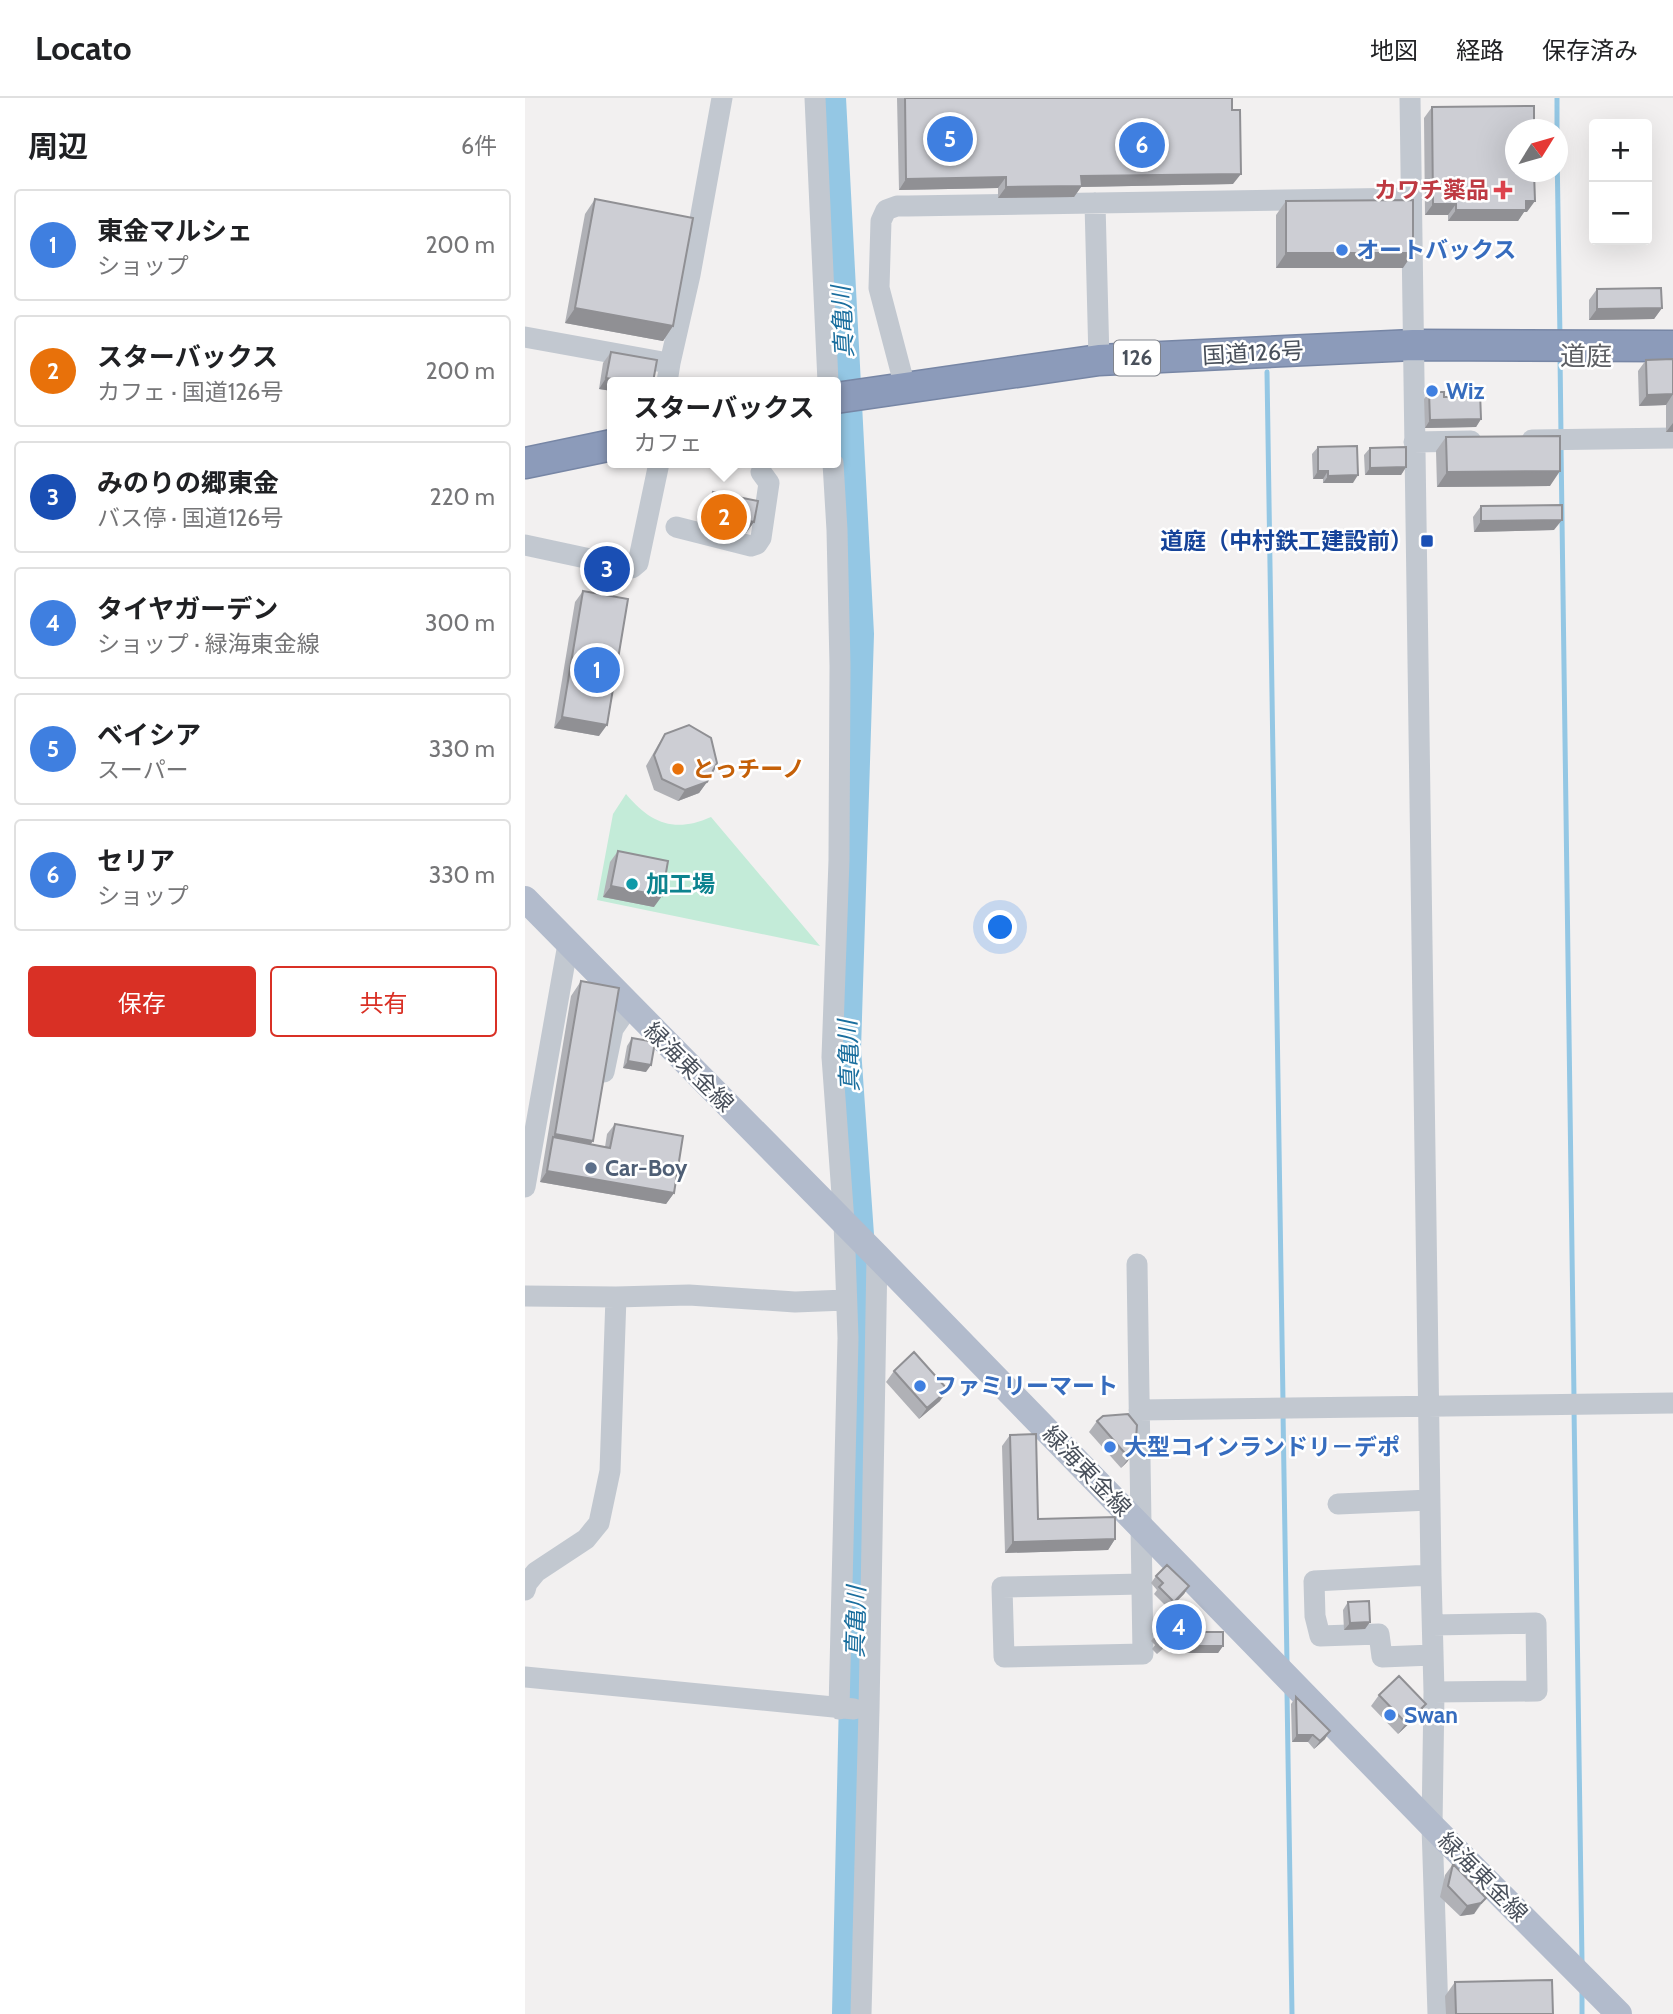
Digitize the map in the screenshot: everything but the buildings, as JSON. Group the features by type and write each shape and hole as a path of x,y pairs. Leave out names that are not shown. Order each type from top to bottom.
{"highway":[{"name":"国道126号","path":"850,396 1099,360 1413,345 1673,346"},
{"path":"525,463 607,446"}],"main road":[{"name":"緑海東金線","path":"525,899 1619,2014"}],"street":[{"path":"525,337 668,373 691,275 722,98"},
{"path":"815,98 828,377"},
{"path":"1410,98 1434,1692 1432,1826 1438,2014"},
{"path":"905,387 879,288 881,221 886,210 897,206 1412,198"},
{"path":"1095,203 1099,360"},
{"path":"1415,442 1673,438"},
{"path":"525,545 632,568 638,563 658,468"},
{"path":"833,468 840,680 839,860 832,1057 844,1222 846,1300 846,1466 839,1709"},
{"path":"676,527 751,546 757,544 761,538 769,483 761,472"},
{"path":"525,1187 568,944"},
{"path":"599,1096 613,1030 629,1006"},
{"path":"861,2014 877,1256"},
{"path":"1136,1264 1139,1410 1142,1584 1143,1654 1004,1657 1002,1587 1142,1584"},
{"path":"525,1296 616,1297 689,1294 795,1302 846,1300"},
{"path":"525,1590 536,1572 586,1539 599,1523 610,1471 616,1297"},
{"path":"1139,1410 1673,1403"},
{"path":"1338,1504 1430,1500"},
{"path":"1431,1575 1314,1581 1315,1616 1320,1636 1379,1634 1382,1657 1433,1655"},
{"path":"1433,1625 1535,1623 1537,1677 1537,1691 1434,1692"},
{"path":"525,1676 869,1710"}],"green space":[{"path":"626,794 654,819 664,823 686,824 711,817 820,946 597,900 613,814"}],"waterway":[{"name":"真亀川","path":"831,98 859,634 846,1049 863,1292 847,2014"},
{"path":"1557,98 1557,119"},
{"path":"1558,182 1560,338"},
{"path":"1560,355 1561,436"},
{"path":"1267,372 1283,1402"},
{"path":"1561,446 1574,1398"},
{"path":"1574,1408 1582,1962"},
{"path":"1283,1412 1287,1664"},
{"path":"1287,1692 1292,2014"},
{"path":"1582,1989 1582,2014"}],"place":[{"name":"ベイシア","path":"950,139"},
{"name":"セリア","path":"1142,145"},
{"name":"カワチ薬品","path":"1503,190"},
{"name":"オートバックス","path":"1342,250"},
{"name":"Wiz","path":"1432,391"},
{"name":"スターバックス","path":"724,517"},
{"name":"道庭（中村鉄工建設前）","path":"1427,541"},
{"name":"みのりの郷東金","path":"607,569"},
{"name":"東金マルシェ","path":"597,670"},
{"name":"とっチーノ","path":"678,769"},
{"name":"加工場","path":"632,884"},
{"name":"Car-Boy","path":"591,1168"},
{"name":"ファミリーマート","path":"920,1386"},
{"name":"大型コインランドリ－デポ","path":"1110,1447"},
{"name":"タイヤガーデン","path":"1179,1627"},
{"name":"Swan","path":"1390,1715"}],"district":[{"name":"道庭","path":"1586,356"}]}
